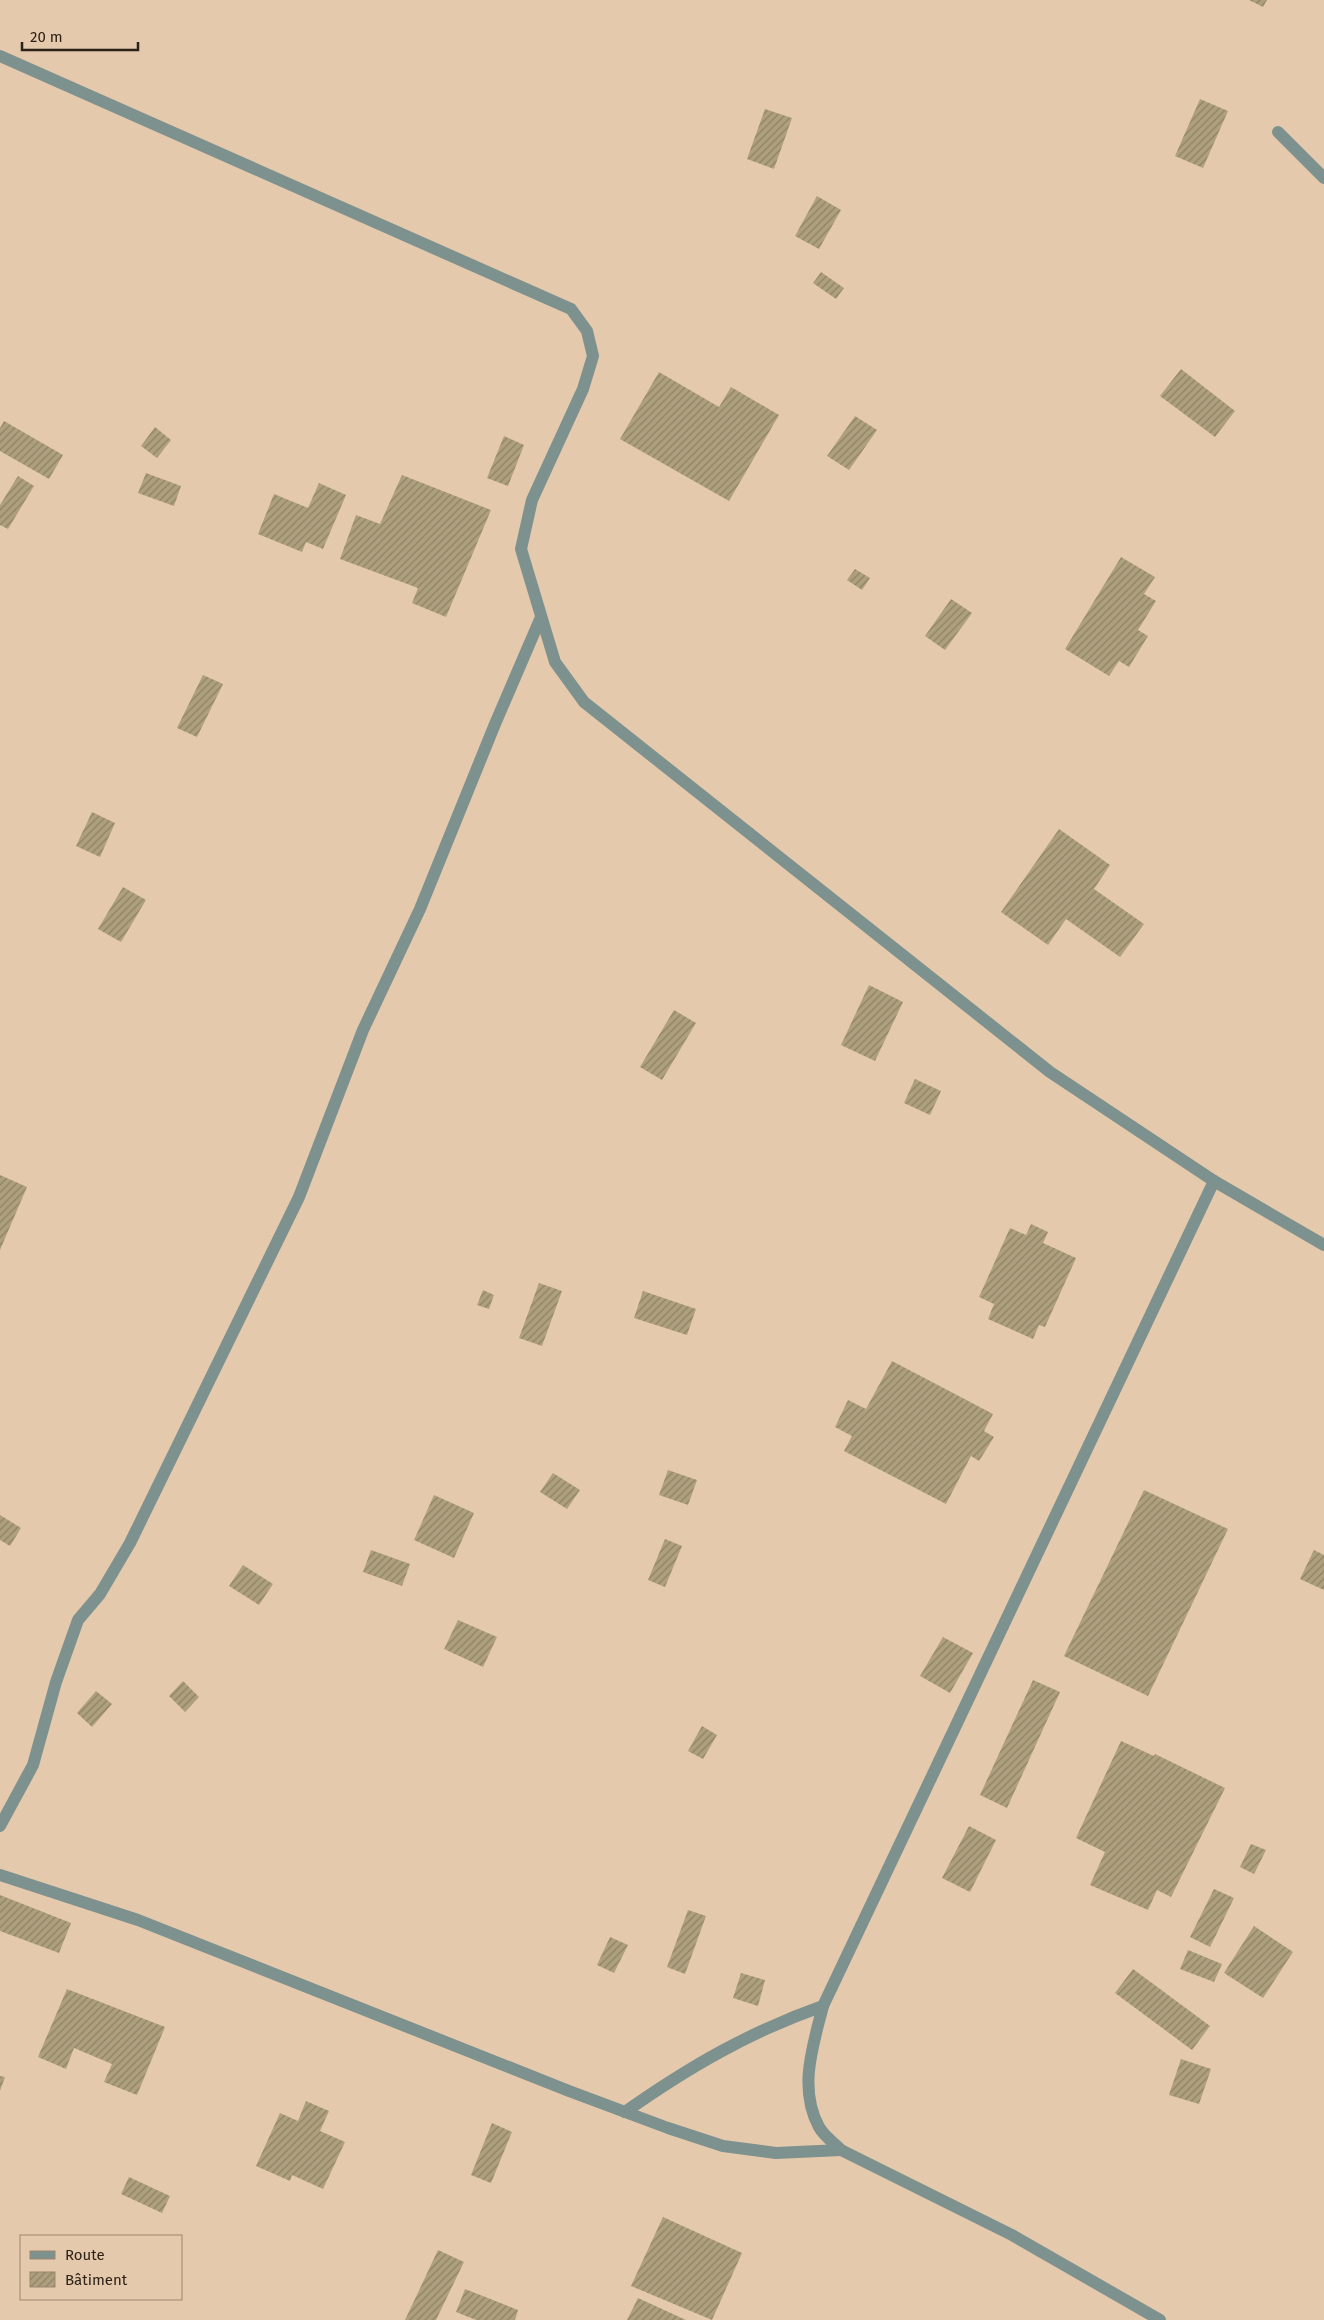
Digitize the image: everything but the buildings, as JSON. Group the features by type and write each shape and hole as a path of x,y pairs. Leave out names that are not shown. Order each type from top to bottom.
{"street":[{"path":"0,56 571,309 587,331 593,356 583,389 532,500 521,550 555,662 584,702 1050,1072 1214,1182 1324,1245"},
{"path":"1278,132 1324,178"},
{"path":"0,1826 33,1765 56,1682 78,1620 100,1594 130,1543 299,1198 363,1030 420,909 494,724 541,617"},
{"path":"1160,2320 1012,2235 841,2150 820,2129 808,2098 808,2066 823,2006 1214,1182"},
{"path":"0,1875 138,1920 625,2112 723,2146 776,2153 841,2150"},
{"path":"625,2112 674,2077 736,2043 774,2023 823,2006"}]}
